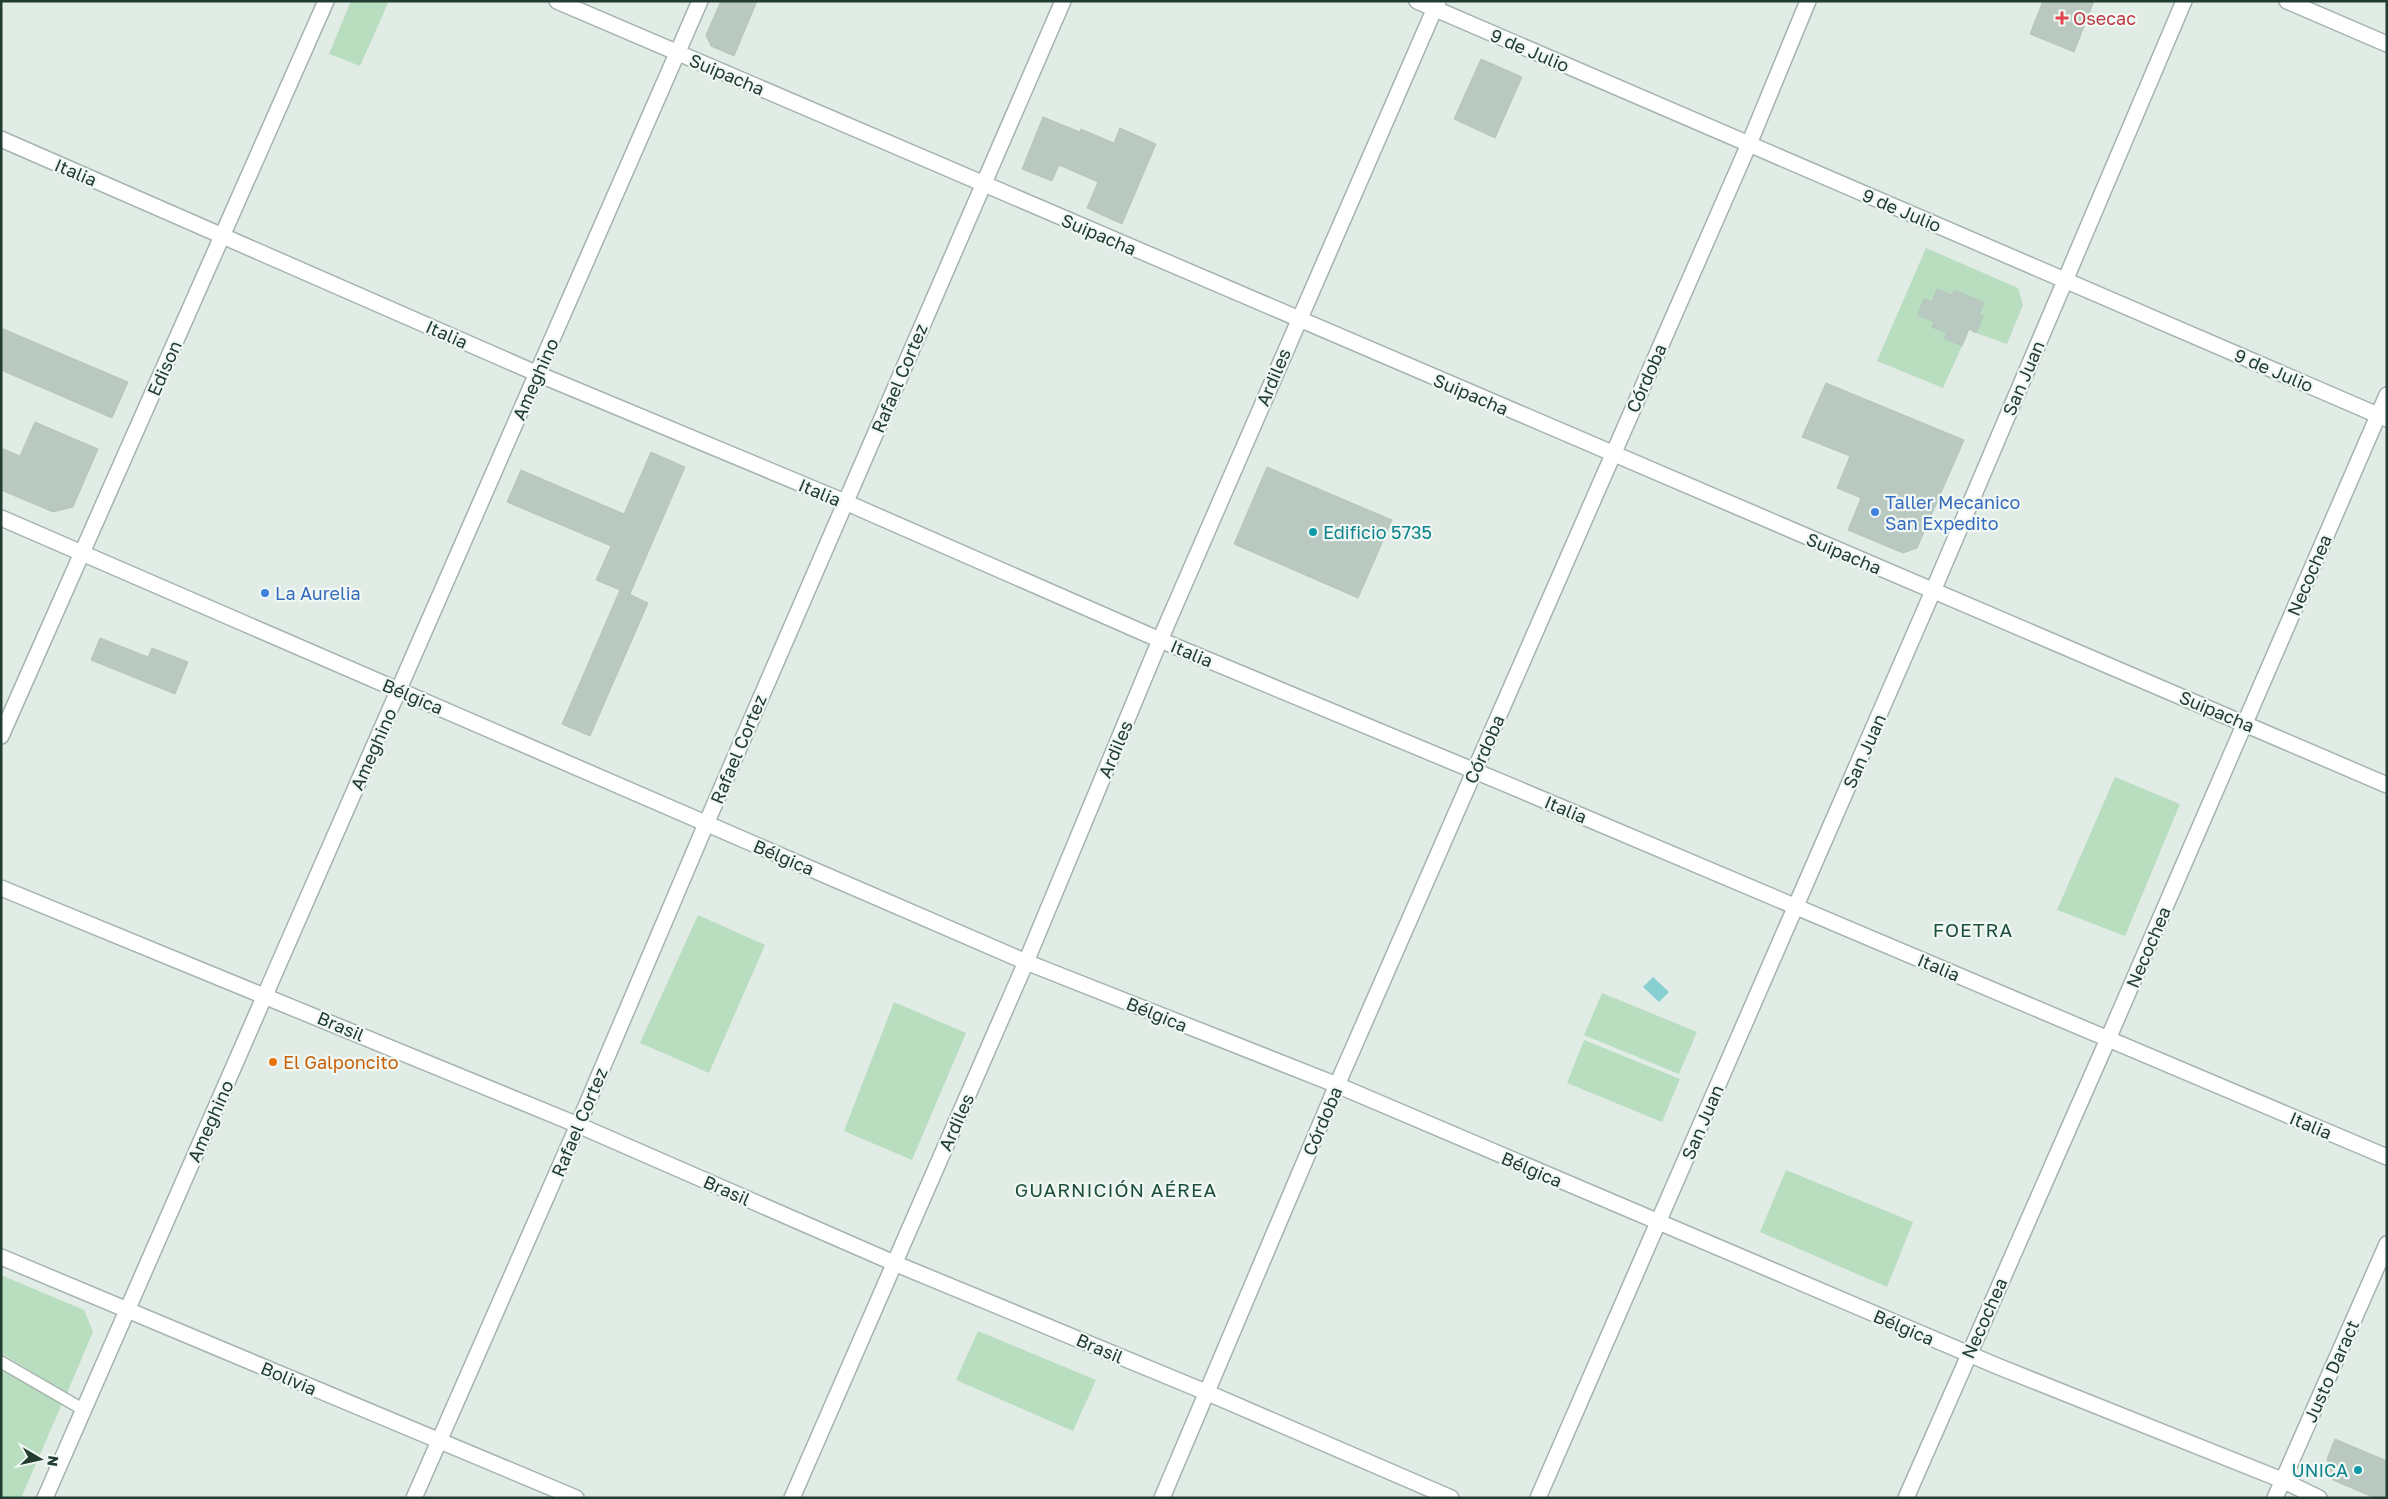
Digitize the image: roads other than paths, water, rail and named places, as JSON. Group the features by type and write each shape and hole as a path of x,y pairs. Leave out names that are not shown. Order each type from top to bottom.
{"street":[{"name":"Edison","path":"1,736 326,1"},
{"name":"Suipacha","path":"557,1 1612,455 2387,785"},
{"name":"Ameghino","path":"45,1498 700,1"},
{"name":"Rafael Cortez","path":"414,1498 578,1125 1062,1"},
{"name":"9 de Julio","path":"1416,1 1436,5 1749,144 2382,417"},
{"name":"Córdoba","path":"1162,1498 1337,1085 1749,144 1808,1"},
{"name":"San Juan","path":"1538,1498 1934,591 2064,280 2184,1"},
{"path":"2287,1 2387,44"},
{"name":"Ardiles","path":"792,1498 1026,962 1160,640 1436,5"},
{"name":"Italia","path":"1,139 538,374 845,502 1160,640 1474,770 2387,1157"},
{"name":"Necochea","path":"1906,1498 2245,723 2382,417 2387,395"},
{"name":"Bélgica","path":"1,518 1026,962 1337,1085 1968,1354 2282,1480 2319,1498"},
{"name":"Brasil","path":"1,888 266,995 578,1125 894,1263 1208,1393 1451,1498"},
{"name":"Justo Daract","path":"2275,1498 2387,1244"},
{"name":"Bolivia","path":"1,1257 576,1498"}],"lane":[{"path":"1,1362 84,1410"}],"water":[{"path":"1653,977 1669,992 1659,1002 1643,987"}],"place":[{"name":"Osecac","path":"2062,18"},
{"name":"Taller Mecanico San Expedito","path":"1875,512"},
{"name":"Edificio 5735","path":"1313,532"},
{"name":"La Aurelia","path":"265,593"},
{"name":"El Galponcito","path":"273,1062"},
{"name":"UNICA","path":"2358,1470"}],"district":[{"name":"FOETRA","path":"1973,929"},
{"name":"GUARNICIÓN AÉREA","path":"1116,1189"}]}
